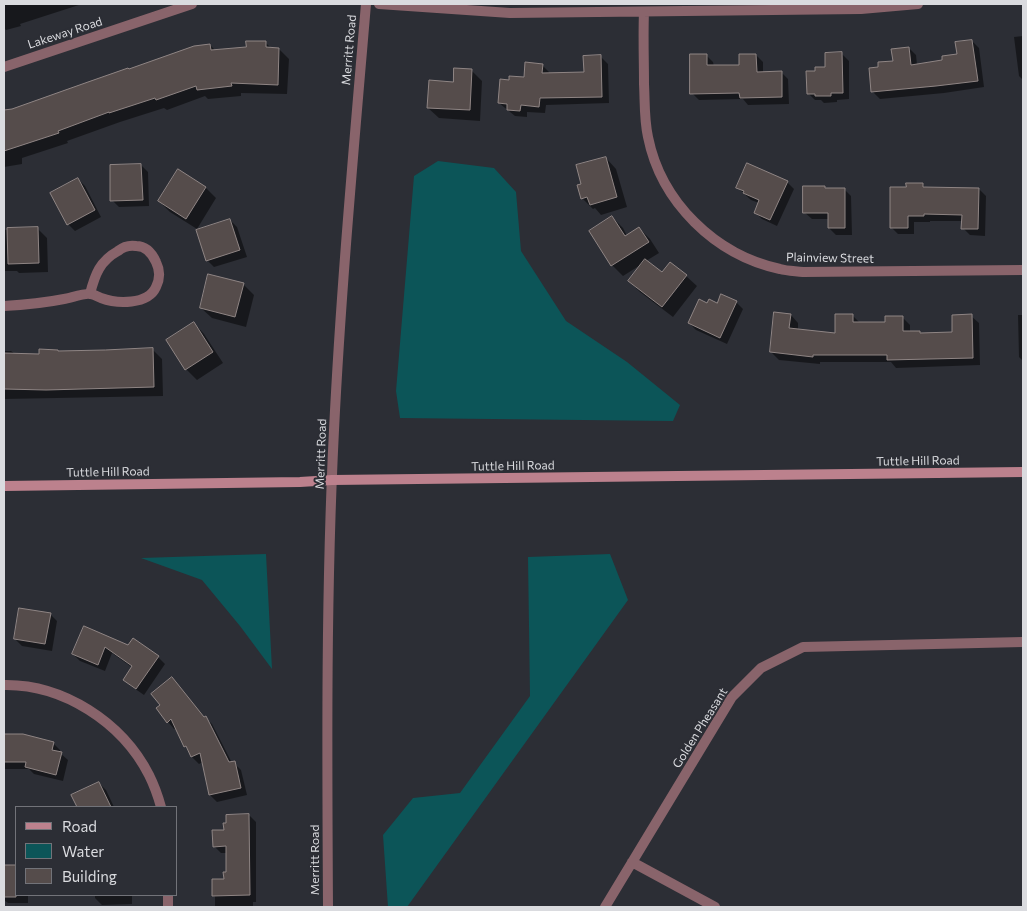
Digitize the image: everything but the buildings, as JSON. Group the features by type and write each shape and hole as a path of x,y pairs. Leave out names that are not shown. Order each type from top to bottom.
{"main road":[{"name":"Tuttle Hill Road","path":"4,486 1023,472"}],"street":[{"name":"Lakeway Road","path":"4,66 192,4"},
{"name":"Merritt Road","path":"328,907 327,711 334,429 366,4"},
{"path":"378,4 510,13 861,9 911,4"},
{"name":"Plainview Street","path":"644,12 645,114 652,152 665,183 682,210 707,235 718,243 759,263 781,270 803,272 1023,270"},
{"path":"4,306 27,305 90,294 114,301 134,301 145,298 154,292 159,280 158,266 146,248 137,246 122,248 103,262 97,272 90,294"},
{"name":"Golden Pheasant","path":"605,907 732,698 761,668 803,647 1023,642"},
{"path":"4,685 18,685 62,696 105,722 128,744 141,761 157,792 161,806"},
{"path":"632,862 715,907"}],"water":[{"path":"438,161 494,168 516,192 521,251 566,321 627,362 680,405 673,421 400,418 396,391 414,176"},
{"path":"266,554 272,669 202,580 141,558"},
{"path":"610,554 628,600 407,907 388,907 383,835 413,798 460,793 530,696 528,557"}]}
